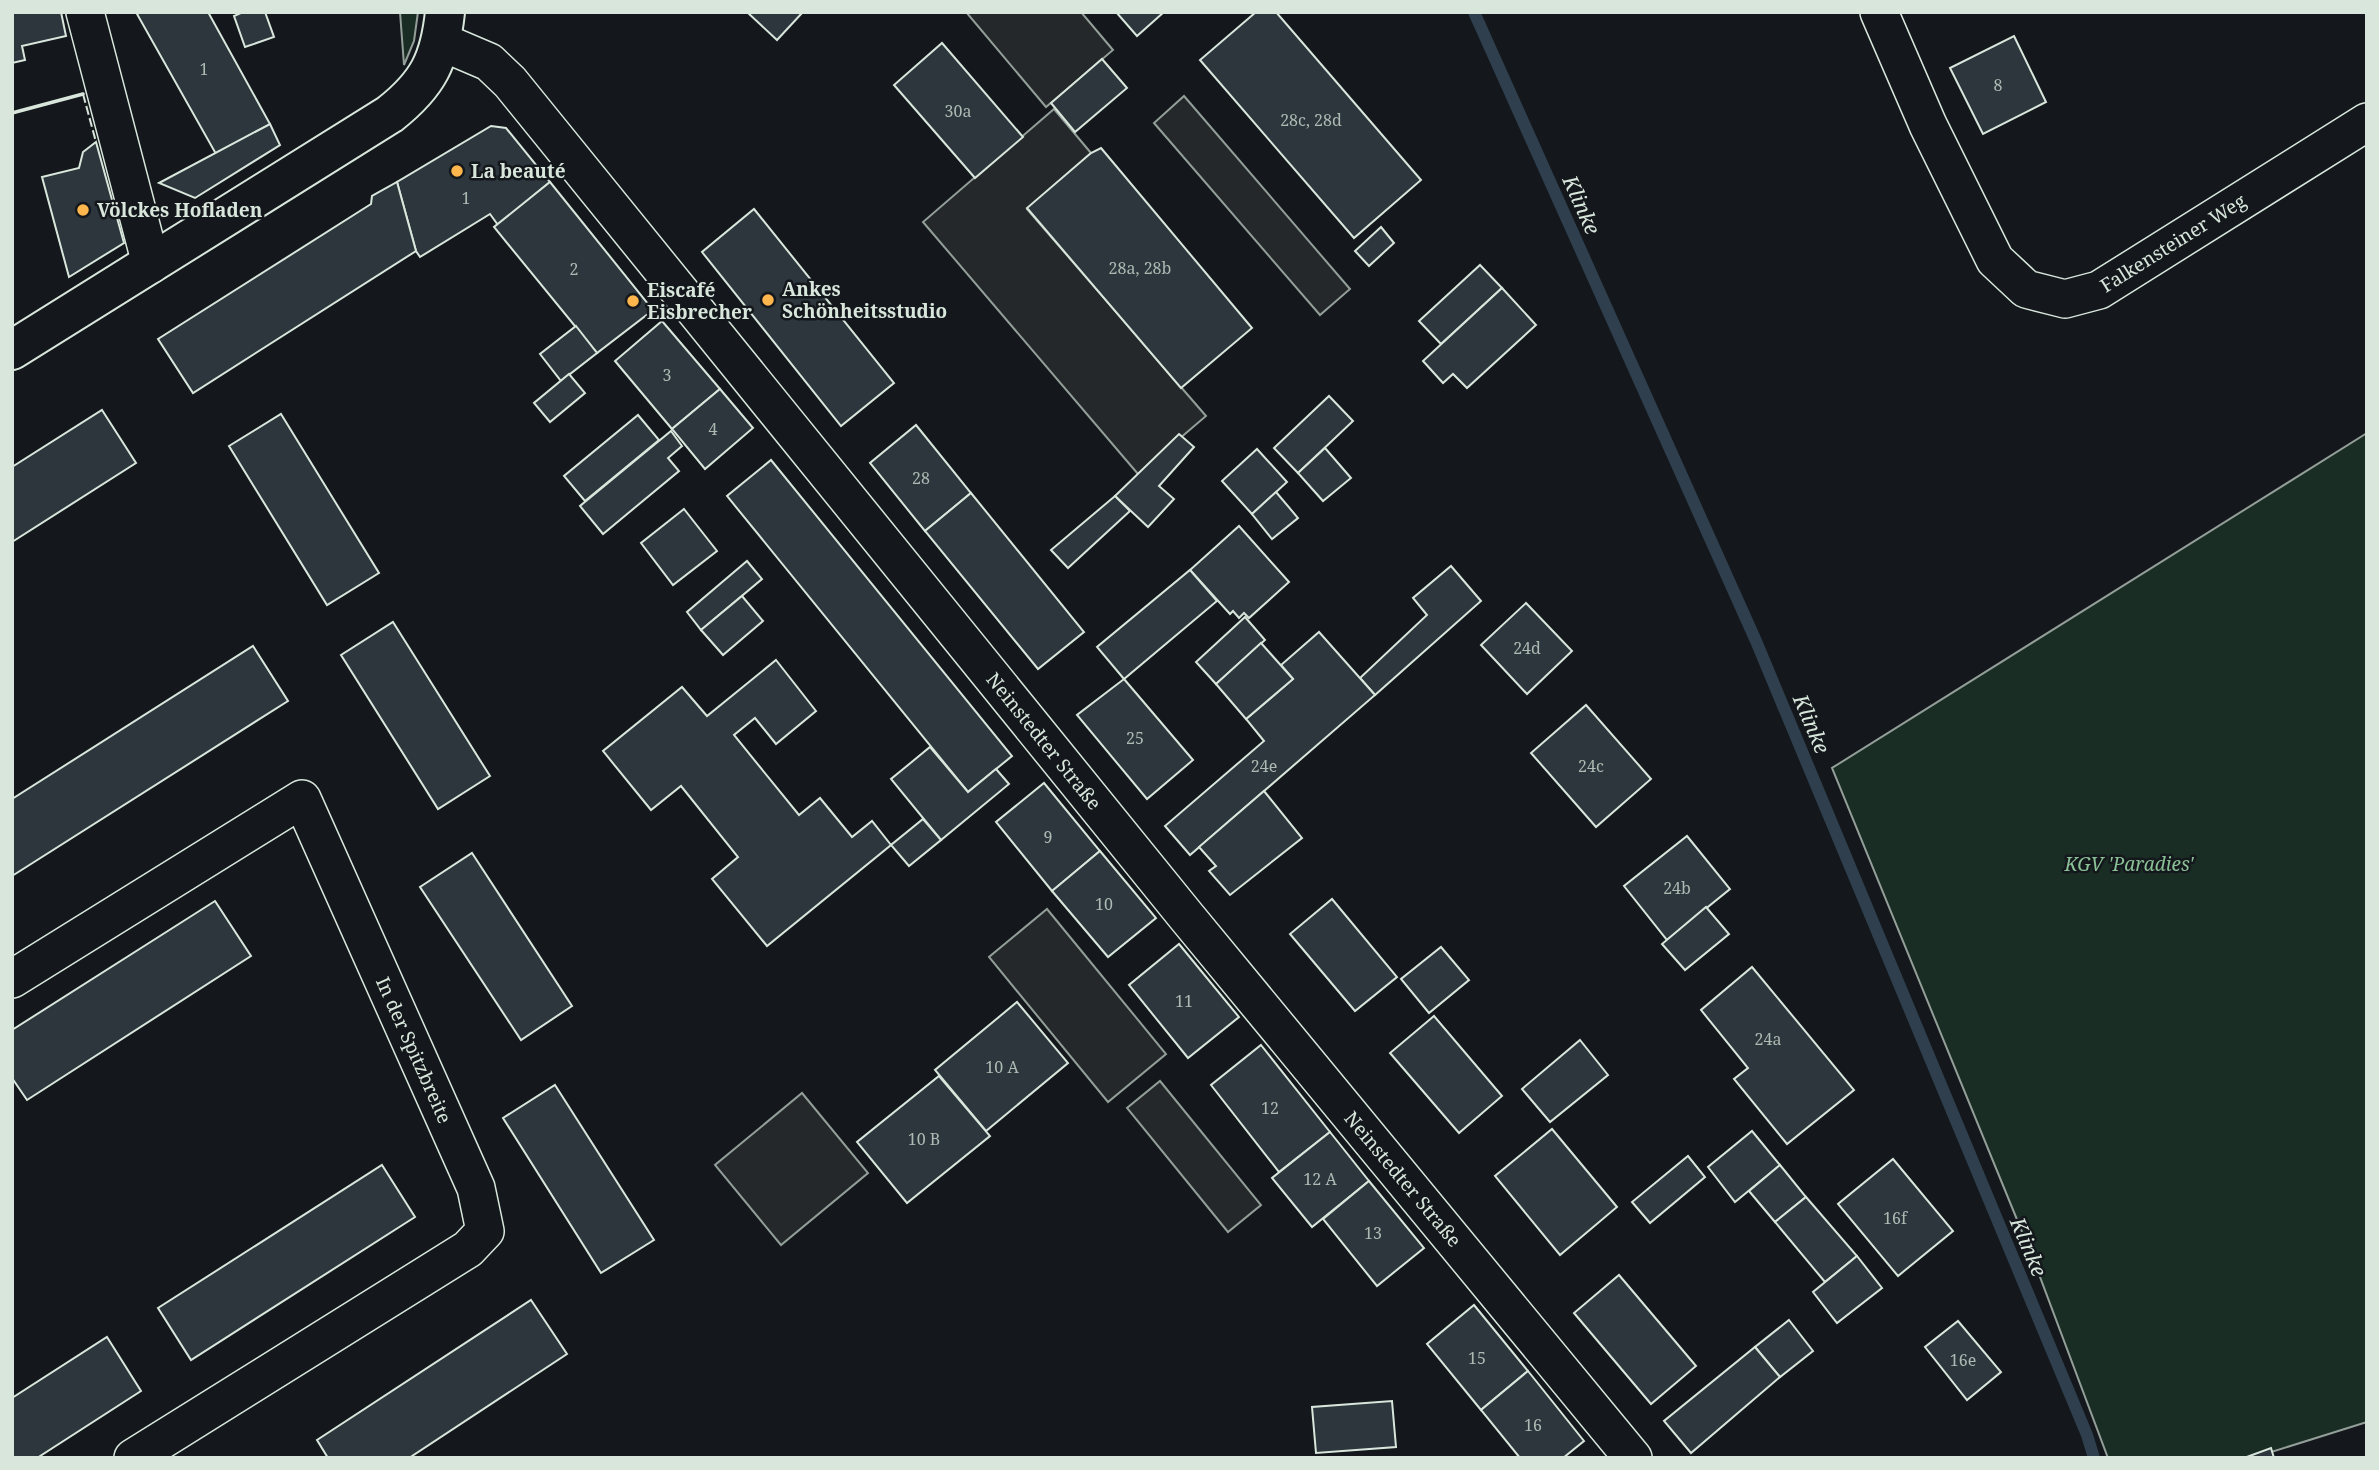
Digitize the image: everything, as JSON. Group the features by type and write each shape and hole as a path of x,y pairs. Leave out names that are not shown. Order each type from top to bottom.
{"street":[{"path":"85,12 151,264"},
{"name":"Falkensteiner Weg","path":"1879,12 1939,149 1995,260 2026,289 2065,299 2099,290 2367,122"},
{"path":"12,350 390,114 410,97 426,76 444,27"},
{"name":"Neinstedter Straße","path":"444,27 510,82 1186,916 1633,1458"},
{"name":"In der Spitzbreite","path":"12,979 302,799 476,1188 485,1231 468,1250 133,1458"}],"green space":[{"path":"400,12 418,12 414,41 404,65"},
{"name":"KGV 'Paradies'","path":"2367,433 2367,1422 2252,1458 2108,1458 2034,1261 1832,768"}],"shaded area":[{"path":"966,12 1081,12 1113,50 1046,107"},
{"path":"1184,96 1350,289 1320,315 1154,123"},
{"path":"1054,109 1091,153 1027,209 1206,416 1138,474 923,222"},
{"path":"1047,909 1166,1054 1108,1102 989,957"},
{"path":"1160,1081 1261,1205 1228,1232 1127,1108"},
{"path":"802,1093 868,1173 781,1245 715,1165"}],"building":[{"path":"12,12 61,12 66,36 22,46 25,60 12,63"},
{"path":"208,12 270,124 216,154 137,14"},
{"path":"243,12 265,12 274,37 245,47 234,16"},
{"path":"747,12 803,12 777,40"},
{"path":"1116,12 1164,12 1137,36"},
{"path":"1256,12 1276,12 1421,180 1354,238 1200,60"},
{"path":"2014,36 2046,102 1983,134 1950,68"},
{"path":"942,43 1023,137 975,178 894,85"},
{"path":"1102,59 1127,88 1075,132 1051,103"},
{"path":"270,124 280,145 195,198 159,183"},
{"path":"491,126 506,128 550,182 498,225 490,214 420,257 397,182"},
{"name":"Völckes Hofladen","path":"96,142 124,243 69,277 42,177 79,168 83,152"},
{"path":"1101,148 1252,328 1181,388 1027,208 1091,153"},
{"path":"397,182 416,251 193,393 158,339 371,204 372,196"},
{"path":"550,182 653,310 597,353 494,227"},
{"path":"754,209 894,383 841,426 702,252"},
{"path":"1381,227 1394,243 1369,266 1355,251"},
{"path":"1480,265 1502,288 1441,344 1419,321"},
{"path":"1502,288 1536,325 1467,388 1453,374 1443,383 1423,361"},
{"path":"662,321 720,389 672,429 615,361"},
{"path":"576,326 597,353 561,381 540,354"},
{"path":"569,374 585,393 550,422 534,403"},
{"path":"720,389 753,428 705,469 672,429"},
{"path":"1329,396 1353,421 1298,473 1274,448"},
{"path":"102,410 136,463 12,542 12,467"},
{"path":"281,414 379,573 327,605 229,446"},
{"path":"638,415 659,440 585,501 564,476"},
{"path":"916,425 971,493 925,531 870,463"},
{"path":"671,431 682,446 668,458 679,471 603,534 580,506"},
{"path":"1179,434 1194,447 1159,486 1174,499 1148,527 1115,496"},
{"path":"1325,448 1351,478 1323,501 1298,473"},
{"path":"1257,449 1287,482 1252,514 1222,481"},
{"path":"771,460 1012,756 968,792 727,496"},
{"path":"1276,492 1298,518 1272,539 1252,514"},
{"path":"971,493 1084,632 1038,669 925,531"},
{"path":"1115,496 1130,511 1068,568 1051,550"},
{"path":"684,509 717,551 673,585 641,543"},
{"path":"1239,526 1289,582 1249,618 1244,613 1239,618 1233,611 1230,614 1190,570"},
{"path":"747,561 762,579 701,630 687,612"},
{"path":"1451,566 1481,601 1375,695 1360,678 1427,615 1413,598"},
{"path":"1190,570 1217,601 1124,679 1097,647"},
{"path":"742,596 763,621 723,655 701,630"},
{"path":"1526,603 1572,651 1527,694 1481,645"},
{"path":"1245,617 1265,640 1216,684 1196,662"},
{"path":"393,622 490,776 438,809 341,655"},
{"path":"1319,632 1375,695 1190,855 1165,826 1264,741 1246,719 1293,679 1281,665"},
{"path":"1261,643 1293,679 1246,719 1216,684"},
{"path":"253,646 288,701 12,876 12,799"},
{"path":"776,660 816,711 776,744 755,718 734,735 799,815 820,798 852,837 872,821 891,845 767,946 712,879 738,857 681,786 651,810 603,751 682,687 707,716"},
{"path":"1124,679 1193,760 1147,799 1077,715"},
{"path":"1586,705 1651,779 1596,827 1531,753"},
{"path":"930,747 968,792 996,769 1009,784 941,840 891,779"},
{"path":"1044,783 1100,851 1052,891 996,822"},
{"path":"1264,791 1302,838 1230,895 1209,871 1216,866 1199,847"},
{"path":"923,819 941,840 909,866 891,845"},
{"path":"1687,836 1730,889 1667,940 1624,886"},
{"path":"1100,851 1156,918 1108,957 1052,891"},
{"path":"472,853 572,1006 521,1040 420,887"},
{"path":"1332,899 1397,977 1355,1011 1290,934"},
{"path":"215,901 251,956 27,1100 12,1078 12,1030"},
{"path":"1706,907 1729,934 1685,970 1662,944"},
{"path":"1179,944 1239,1017 1188,1058 1129,985"},
{"path":"1441,947 1469,980 1429,1013 1401,979"},
{"path":"1752,967 1854,1090 1787,1144 1734,1079 1748,1068 1701,1010"},
{"path":"1017,1002 1068,1063 986,1131 935,1070"},
{"path":"1434,1016 1502,1096 1459,1133 1390,1053"},
{"path":"1580,1040 1608,1075 1550,1122 1522,1089"},
{"path":"1261,1045 1330,1132 1279,1172 1211,1085"},
{"path":"939,1076 990,1136 907,1203 857,1142"},
{"path":"555,1085 654,1240 601,1273 503,1118"},
{"path":"1552,1129 1617,1207 1560,1255 1495,1176"},
{"path":"1752,1131 1780,1165 1735,1202 1708,1167"},
{"path":"1330,1132 1369,1181 1312,1227 1272,1178"},
{"path":"1688,1156 1705,1177 1650,1223 1632,1202"},
{"path":"1893,1159 1953,1231 1898,1276 1838,1204"},
{"path":"382,1165 415,1217 191,1360 158,1308"},
{"path":"1780,1165 1806,1197 1775,1222 1749,1191"},
{"path":"1369,1181 1424,1248 1377,1286 1323,1219"},
{"path":"1806,1197 1857,1256 1825,1282 1775,1222"},
{"path":"1857,1256 1882,1288 1837,1323 1813,1292"},
{"path":"1619,1275 1696,1366 1651,1404 1574,1313"},
{"path":"531,1300 567,1354 409,1458 328,1458 317,1440"},
{"path":"1474,1305 1528,1371 1481,1410 1427,1344"},
{"path":"1789,1320 1813,1351 1780,1377 1755,1347"},
{"path":"1958,1321 2001,1372 1967,1400 1925,1347"},
{"path":"107,1337 141,1391 37,1458 12,1458 12,1398"},
{"path":"1755,1347 1780,1377 1691,1453 1664,1421"},
{"path":"1528,1371 1584,1441 1563,1458 1520,1458 1481,1410"},
{"path":"1392,1401 1396,1447 1316,1453 1312,1407"},
{"path":"2271,1448 2274,1458 2244,1458"}],"waterway":[{"name":"Klinke","path":"1474,12 1756,641 2087,1435 2094,1458"}],"fence":[{"path":"83,94 96,142"}],"wall":[{"path":"12,113 83,94"}],"place":[{"name":"La beauté","path":"457,171"},
{"name":"Völckes Hofladen","path":"83,210"},
{"name":"Ankes Schönheitsstudio","path":"768,300"},
{"name":"Eiscafé Eisbrecher","path":"633,301"}]}
